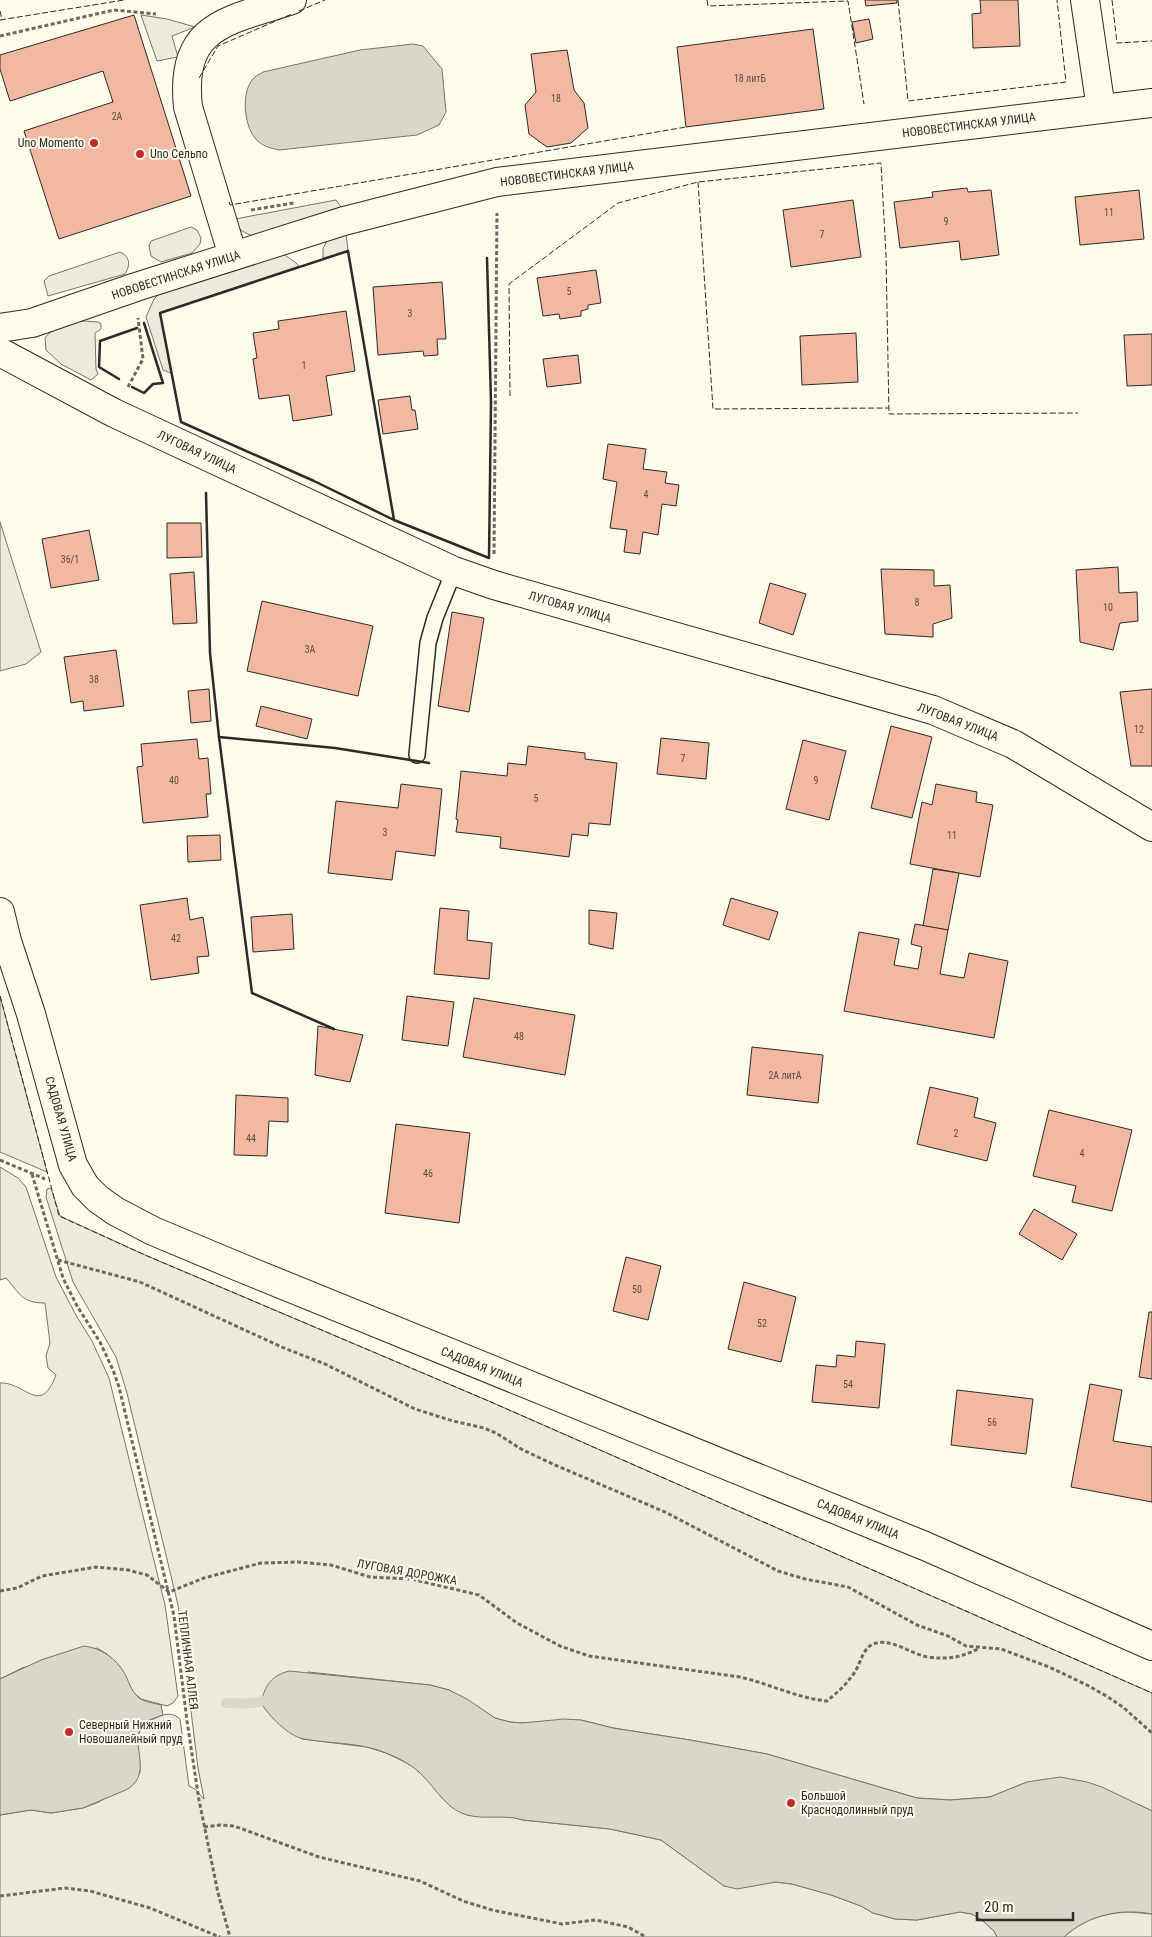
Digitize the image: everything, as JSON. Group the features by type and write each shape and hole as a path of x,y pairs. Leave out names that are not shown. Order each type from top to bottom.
{"street":[{"path":"233,256 188,108 186,91 188,72 192,57 201,39 213,29 292,0"},
{"path":"1085,0 1101,109"},
{"name":"НОВОВЕСТИНСКАЯ УЛИЦА","path":"0,328 32,323 136,287 344,221 497,182 1152,103"},
{"name":"ЛУГОВАЯ УЛИЦА","path":"0,352 114,413 454,571 494,585 933,710 1013,744 1152,827"},
{"name":"САДОВАЯ УЛИЦА","path":"0,912 6,941 31,1014 73,1165 85,1186 98,1199 115,1211 239,1268 925,1546 1152,1646"}],"lane":[{"path":"417,755 428,643 435,618 454,571"}],"path":[{"path":"0,36 114,10 156,14"},
{"path":"494,585 497,182"},
{"path":"114,413 144,359 136,287"},
{"name":"ТЕПЛИЧНАЯ АЛЛЕЯ","path":"0,1160 32,1174 63,1278 77,1306 100,1342 119,1387 174,1616 194,1774 223,1916 230,1937"},
{"path":"58,1260 140,1282 284,1348 325,1364 414,1409 484,1428 521,1449 555,1465 671,1515 778,1571 805,1580 848,1587 917,1625 948,1636 966,1646 1001,1649 1030,1659 1087,1685 1124,1708 1152,1733"},
{"name":"ЛУГОВАЯ ДОРОЖКА","path":"169,1592 204,1578 261,1563 299,1562 331,1565 370,1577 419,1580 479,1595 517,1623 574,1652 589,1656 740,1677 764,1683 808,1699 827,1700 840,1690 856,1670 865,1651 872,1644 886,1642 927,1656 949,1658 962,1657 981,1648"},
{"path":"0,1591 17,1588 42,1576 96,1567 128,1570 147,1575 169,1592"},
{"path":"204,1827 220,1824 234,1826 319,1856 420,1881 463,1901 492,1910 562,1924 596,1920 628,1927 646,1937"},
{"path":"0,1896 65,1888 90,1891 150,1908 220,1937"}],"shaded area":[{"path":"141,15 167,19 195,27 172,36 178,57 157,61"},
{"path":"413,44 423,46 442,69 446,112 439,125 417,135 279,150 260,143 251,132 246,117 245,100 249,85 254,78 263,72 360,50"},
{"path":"336,200 341,207 252,236 242,231 230,220"},
{"path":"191,227 197,230 201,238 200,244 192,253 161,262 151,256 149,246 151,241"},
{"path":"346,233 348,251 323,258 323,249 327,240"},
{"path":"120,252 128,259 128,268 125,274 48,296 44,281 49,276"},
{"path":"280,252 299,266 160,313 171,373 163,370 146,317 154,299 158,295"},
{"path":"84,321 101,324 101,329 95,333 96,369 98,374 91,380 61,364 46,350 45,338 53,330 67,323"},
{"path":"0,522 41,652 26,664 0,671"},
{"path":"0,996 47,1172 0,1152"},
{"path":"0,1167 18,1178 26,1187 56,1277 92,1341 109,1378 165,1605 178,1696 173,1703 167,1706 141,1699 134,1693 119,1666 107,1654 97,1648 22,1668 0,1679 0,1383 9,1384 38,1396 44,1394 50,1387 56,1375 48,1368 46,1356 50,1343 45,1303 37,1303 26,1299 18,1293 6,1278 0,1280"},
{"path":"51,1188 60,1216 145,1255 491,1402 1152,1693 1152,1811 1140,1805 1027,1782 990,1797 950,1800 917,1798 767,1754 613,1728 581,1720 510,1722 495,1718 449,1690 430,1685 308,1672 283,1727 302,1739 367,1747 386,1753 411,1765 467,1815 512,1817 523,1820 610,1829 661,1840 724,1886 776,1882 792,1884 831,1895 861,1906 873,1913 895,1919 917,1920 960,1912 972,1914 994,1931 997,1937 0,1937 0,1815 31,1810 51,1813 83,1808 99,1802 140,1773 139,1733 149,1722 167,1714 180,1719 189,1786 195,1789 204,1799 198,1768 178,1605 127,1393 116,1357 73,1282 46,1197 47,1189"},
{"name":"Северный Нижний Новошалейный пруд","path":"84,1646 96,1649 113,1659 125,1674 132,1689 139,1698 161,1705 163,1715 145,1723 140,1730 138,1747 140,1765 136,1782 128,1789 83,1808 51,1813 31,1810 0,1815 0,1679 41,1660"},
{"name":"Большой Краснодолинный пруд","path":"289,1671 430,1685 449,1690 467,1699 495,1718 510,1722 581,1720 613,1728 767,1754 917,1798 950,1800 990,1797 1027,1782 1060,1777 1087,1782 1102,1787 1152,1811 1152,1914 1128,1912 1105,1915 1083,1923 1064,1937 997,1937 994,1931 972,1914 960,1912 917,1920 895,1919 873,1913 861,1906 831,1895 792,1884 776,1882 737,1889 724,1886 661,1840 610,1829 509,1817 467,1815 460,1813 449,1805 421,1774 412,1766 397,1758 376,1749 304,1739 285,1730 261,1703 270,1682"},
{"path":"1129,1912 1152,1914 1152,1937 1064,1937 1086,1922 1102,1916"}],"building":[{"path":"865,0 897,0 897,3 866,6"},
{"path":"980,0 1018,0 1020,46 973,48 972,14 981,13"},
{"path":"134,15 191,196 59,239 24,131 113,102 103,71 10,101 0,69 0,55"},
{"path":"869,19 873,39 856,43 852,22"},
{"path":"813,29 824,109 686,127 677,47"},
{"path":"567,50 574,90 584,103 588,128 571,143 547,147 529,134 525,105 536,92 531,54"},
{"path":"967,188 968,192 991,190 999,255 961,260 959,241 900,248 894,202 933,197 932,192"},
{"path":"1139,190 1144,239 1080,245 1075,197"},
{"path":"853,200 861,257 791,267 783,210"},
{"path":"596,270 601,303 588,305 588,309 581,311 581,316 560,319 559,314 543,316 537,278"},
{"path":"442,282 446,339 437,339 438,355 424,356 423,351 378,355 373,287"},
{"path":"346,311 355,371 326,376 332,415 293,421 289,395 259,399 253,359 257,358 253,333 279,329 278,321"},
{"path":"856,333 858,382 802,385 800,336"},
{"path":"1152,334 1152,385 1127,386 1124,335"},
{"path":"578,355 581,383 547,387 543,359"},
{"path":"410,396 412,410 415,410 418,429 383,434 378,400"},
{"path":"608,444 646,449 643,469 667,472 665,483 679,485 676,506 662,504 658,535 643,532 640,554 624,552 627,530 610,528 617,482 603,479"},
{"path":"167,523 201,523 202,557 167,558"},
{"path":"89,530 99,580 51,588 42,539"},
{"path":"1118,567 1119,593 1137,592 1138,621 1120,623 1113,650 1080,642 1076,570"},
{"path":"881,569 934,570 934,586 950,585 952,618 933,624 933,637 885,634"},
{"path":"194,572 197,623 173,624 170,574"},
{"path":"770,583 806,594 793,635 759,623"},
{"path":"262,601 373,626 358,696 247,671"},
{"path":"452,612 484,618 469,712 438,706"},
{"path":"116,650 124,706 84,711 83,701 71,703 64,657"},
{"path":"209,689 211,721 191,723 188,691"},
{"path":"1152,689 1152,766 1131,766 1120,692"},
{"path":"261,706 312,719 307,739 256,726"},
{"path":"891,726 932,737 912,818 871,808"},
{"path":"661,738 709,743 706,779 657,774"},
{"path":"197,739 199,759 208,758 211,794 206,794 208,817 143,823 137,767 143,766 141,744"},
{"path":"803,740 846,751 829,820 786,809"},
{"path":"528,746 585,753 585,759 617,763 610,825 589,823 588,836 572,834 569,857 500,848 501,837 456,832 461,771 507,776 508,763 526,765"},
{"path":"401,784 442,789 435,856 396,851 392,880 328,873 336,801 398,808"},
{"path":"936,784 977,792 976,802 993,805 980,877 910,864 922,802 932,805"},
{"path":"220,835 221,860 188,862 187,836"},
{"path":"933,869 959,873 948,930 923,926"},
{"path":"187,898 190,920 203,917 209,956 197,957 199,973 151,980 140,905"},
{"path":"731,898 778,912 769,940 723,925"},
{"path":"440,908 469,911 467,940 492,943 489,979 434,974"},
{"path":"589,910 617,913 613,949 589,944"},
{"path":"292,914 294,949 253,952 251,917"},
{"path":"915,924 948,930 940,974 964,978 969,953 1008,961 994,1038 844,1011 859,932 899,939 894,965 918,969 922,947 911,944"},
{"path":"407,996 454,1002 448,1046 402,1040"},
{"path":"474,998 575,1015 565,1075 463,1057"},
{"path":"318,1026 363,1035 350,1082 315,1075"},
{"path":"752,1047 823,1055 818,1103 747,1095"},
{"path":"930,1087 978,1098 974,1117 996,1123 987,1161 917,1144"},
{"path":"236,1095 288,1098 288,1122 269,1121 267,1156 234,1155"},
{"path":"1049,1110 1132,1130 1112,1211 1072,1202 1076,1186 1033,1176"},
{"path":"396,1124 470,1133 459,1223 385,1213"},
{"path":"1034,1209 1077,1234 1062,1260 1019,1234"},
{"path":"626,1257 661,1266 648,1320 613,1311"},
{"path":"744,1282 796,1297 781,1362 728,1349"},
{"path":"1149,1312 1152,1312 1152,1379 1139,1377"},
{"path":"856,1341 885,1344 879,1408 812,1402 816,1365 836,1367 837,1355 855,1357"},
{"path":"1090,1384 1122,1390 1113,1441 1152,1447 1152,1502 1071,1487"},
{"path":"957,1390 1033,1399 1026,1454 951,1445"}],"waterway":[{"path":"226,1703 250,1703 274,1698"}],"fence":[{"path":"0,20 124,0"},
{"path":"299,11 325,0"},
{"path":"707,0 708,6 848,1 864,104"},
{"path":"898,0 908,101 1066,82 1057,0"},
{"path":"1112,0 1117,43 1152,41"},
{"path":"0,11 2,20"},
{"path":"199,78 218,46 292,14"},
{"path":"229,202 230,205 686,127"},
{"path":"510,396 509,284 618,203 698,182 881,163 886,255 889,414 1078,413"},
{"path":"698,182 713,409 889,408"},
{"path":"0,996 59,1216 145,1255 491,1402 1152,1693"}],"wall":[{"path":"394,520 348,251 160,313 181,422 314,481 394,520 489,558 491,402 487,258"},
{"path":"132,387 144,393 153,384 163,383 144,323"},
{"path":"119,379 99,367 100,341 137,328"},
{"path":"206,493 210,653 219,737 335,748 429,763"},
{"path":"219,737 252,993 334,1029"}],"place":[{"name":"Uno Momento","path":"94,143"},
{"name":"Uno Сельпо","path":"140,154"},
{"name":"Северный Нижний Новошалейный пруд","path":"69,1732"},
{"name":"Большой Краснодолинный пруд","path":"791,1803"}]}
